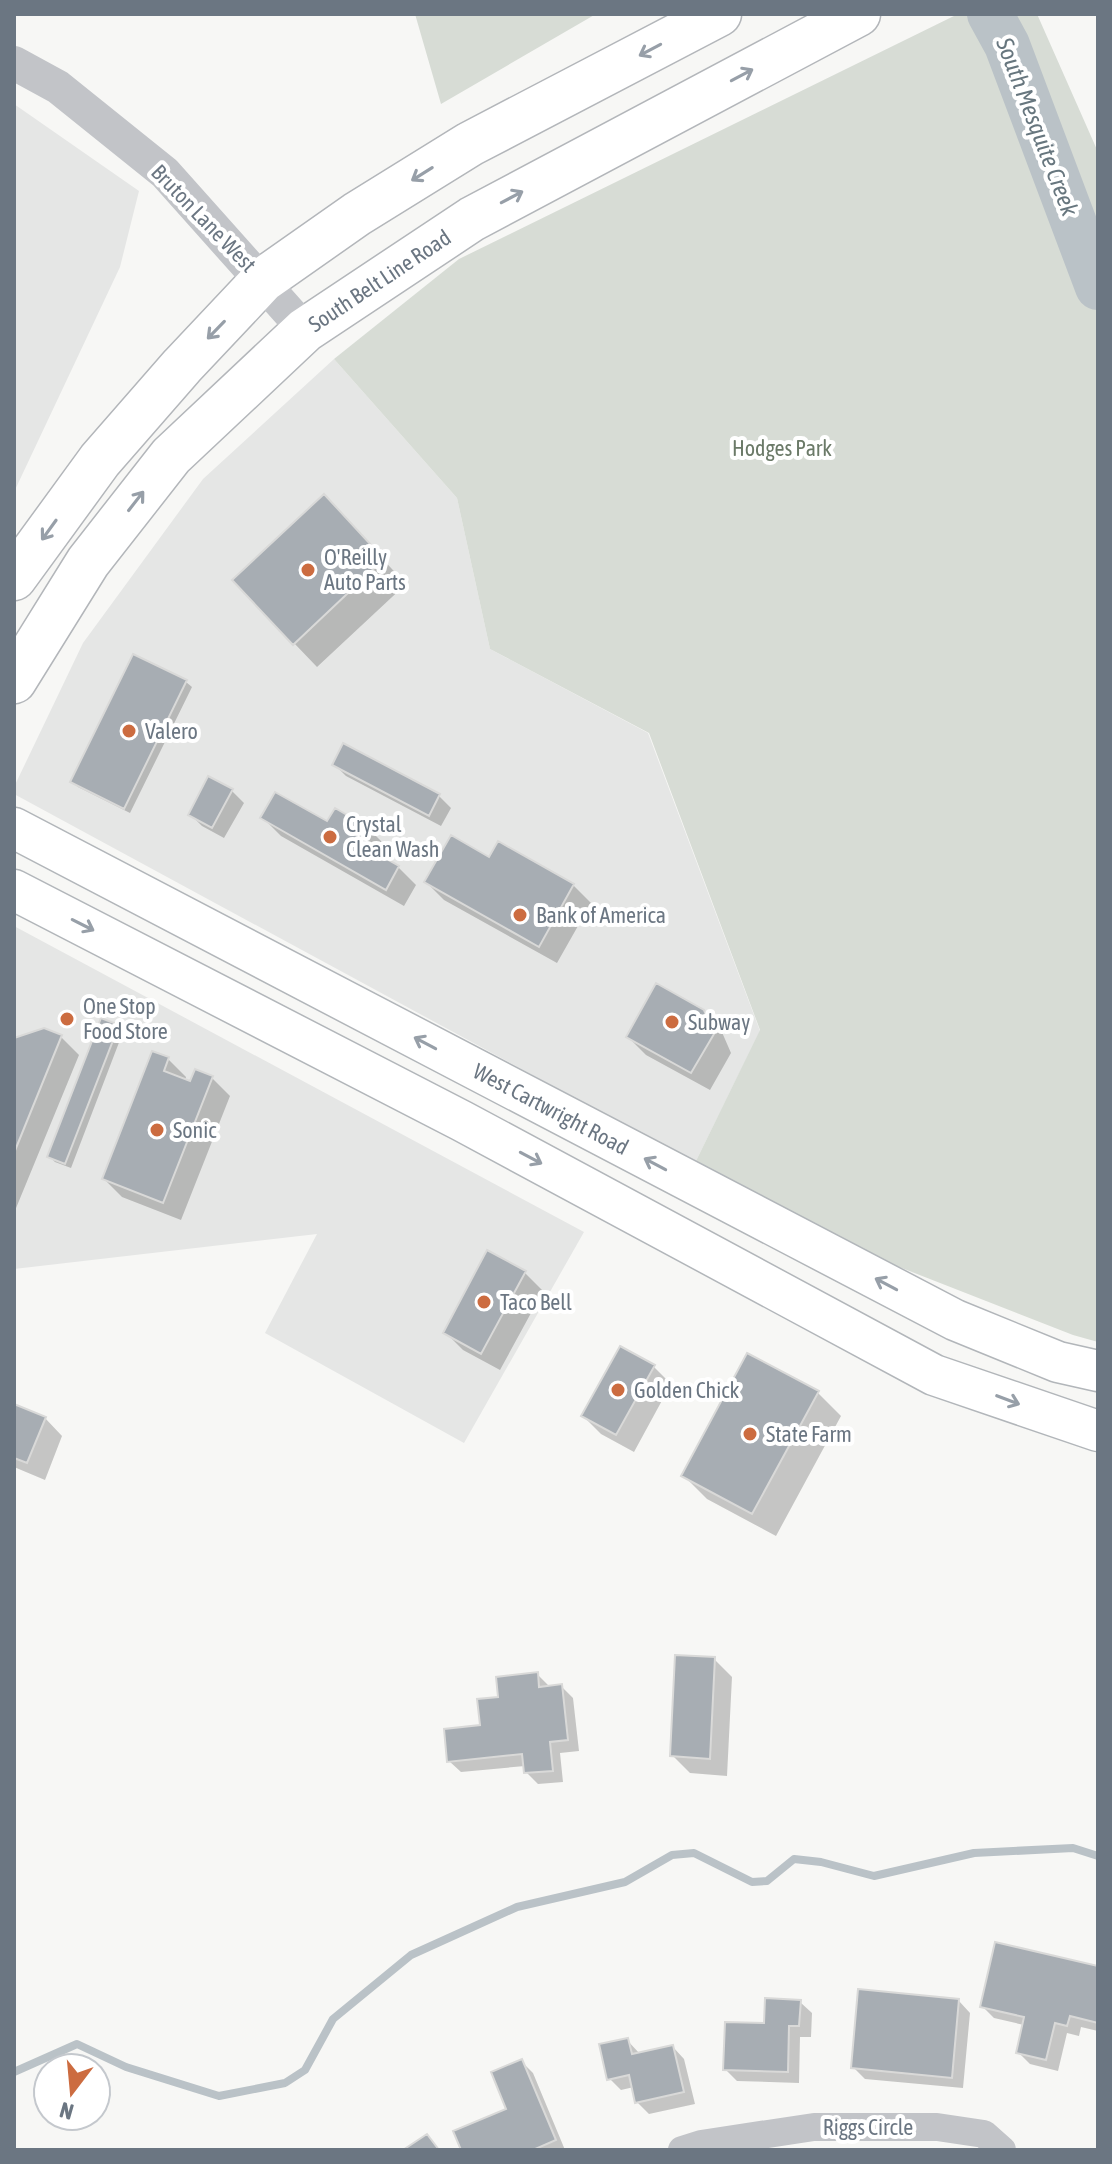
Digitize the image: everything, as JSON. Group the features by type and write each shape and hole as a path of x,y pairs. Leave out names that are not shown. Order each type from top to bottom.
{"main road":[{"path":"14,578 100,460 263,280 357,214 470,144 719,14"},
{"name":"South Belt Line Road","path":"14,681 88,562 171,456 305,330 472,219 858,14"},
{"name":"West Cartwright Road","path":"14,828 955,1320 1058,1362 1098,1371"},
{"path":"14,890 462,1121 934,1375 1098,1431"},
{"path":"462,1121 483,1074"},
{"path":"934,1375 955,1320"}],"street":[{"name":"Bruton Lane West","path":"14,63 58,87 165,173 305,330"},
{"name":"Riggs Circle","path":"682,2150 701,2144 814,2127 937,2127 984,2134 1002,2150"}],"shaded area":[{"path":"14,104 139,191 120,267 14,492"},
{"path":"334,359 457,498 490,649 648,733 760,1031 695,1163 14,794 14,787 83,643 203,479"},
{"path":"14,926 584,1232 464,1443 265,1333 317,1234 14,1269"}],"green space":[{"path":"415,14 596,14 441,104"},
{"name":"Hodges Park","path":"958,14 1037,14 1098,152 1098,1342 866,1254 695,1163 760,1030 649,733 490,649 457,498 334,359 459,259"}],"building":[{"name":"O'Reilly Auto Parts","path":"324,494 384,559 293,645 232,580"},
{"name":"Valero","path":"133,654 187,680 124,809 70,782"},
{"path":"343,743 440,794 429,816 332,765"},
{"path":"208,776 233,789 212,828 188,815"},
{"name":"Crystal Clean Wash","path":"275,792 327,821 335,808 371,829 362,845 399,866 386,890 260,818"},
{"name":"Bank of America","path":"451,835 489,857 498,841 574,884 539,947 424,882"},
{"name":"Subway","path":"656,983 704,1010 714,1034 691,1073 626,1037"},
{"path":"101,1018 119,1025 65,1164 47,1157"},
{"path":"44,1028 62,1035 14,1153 14,1038"},
{"name":"Sonic","path":"152,1051 169,1057 164,1071 190,1081 195,1069 213,1076 163,1203 102,1179"},
{"name":"Taco Bell","path":"487,1250 526,1271 481,1354 443,1333"},
{"name":"Golden Chick","path":"620,1346 655,1365 616,1435 581,1416"},
{"name":"State Farm","path":"747,1353 819,1391 752,1514 681,1476"},
{"path":"14,1404 46,1417 27,1463 14,1458"},
{"path":"675,1655 715,1657 710,1759 670,1756"},
{"path":"538,1672 539,1687 562,1684 568,1740 550,1742 553,1771 524,1773 522,1754 447,1762 444,1729 480,1725 477,1699 498,1697 496,1677"},
{"path":"995,1942 1098,1966 1098,2023 1070,2016 1067,2026 1055,2023 1046,2060 1016,2053 1024,2017 980,2007"},
{"path":"858,1989 959,1999 952,2078 851,2068"},
{"path":"765,1998 801,2000 799,2026 789,2026 788,2072 723,2070 725,2022 764,2023"},
{"path":"628,2038 632,2054 673,2045 684,2092 635,2103 629,2075 607,2080 599,2044"},
{"path":"522,2059 556,2140 533,2150 461,2150 453,2131 506,2109 491,2072"},
{"path":"427,2134 439,2150 403,2150"}],"waterway":[{"name":"South Mesquite Creek","path":"990,14 1007,45 1098,287"},
{"path":"14,2072 77,2044 126,2067 219,2096 285,2083 305,2070 333,2019 411,1955 517,1907 625,1882 672,1855 694,1853 752,1882 767,1881 794,1859 821,1862 874,1876 974,1853 1073,1848 1098,1856"}],"place":[{"name":"O'Reilly Auto Parts","path":"308,570"},
{"name":"Valero","path":"129,731"},
{"name":"Crystal Clean Wash","path":"330,837"},
{"name":"Bank of America","path":"520,915"},
{"name":"One Stop Food Store","path":"67,1019"},
{"name":"Subway","path":"672,1022"},
{"name":"Sonic","path":"157,1130"},
{"name":"Taco Bell","path":"484,1302"},
{"name":"Golden Chick","path":"618,1390"},
{"name":"State Farm","path":"750,1434"}]}
